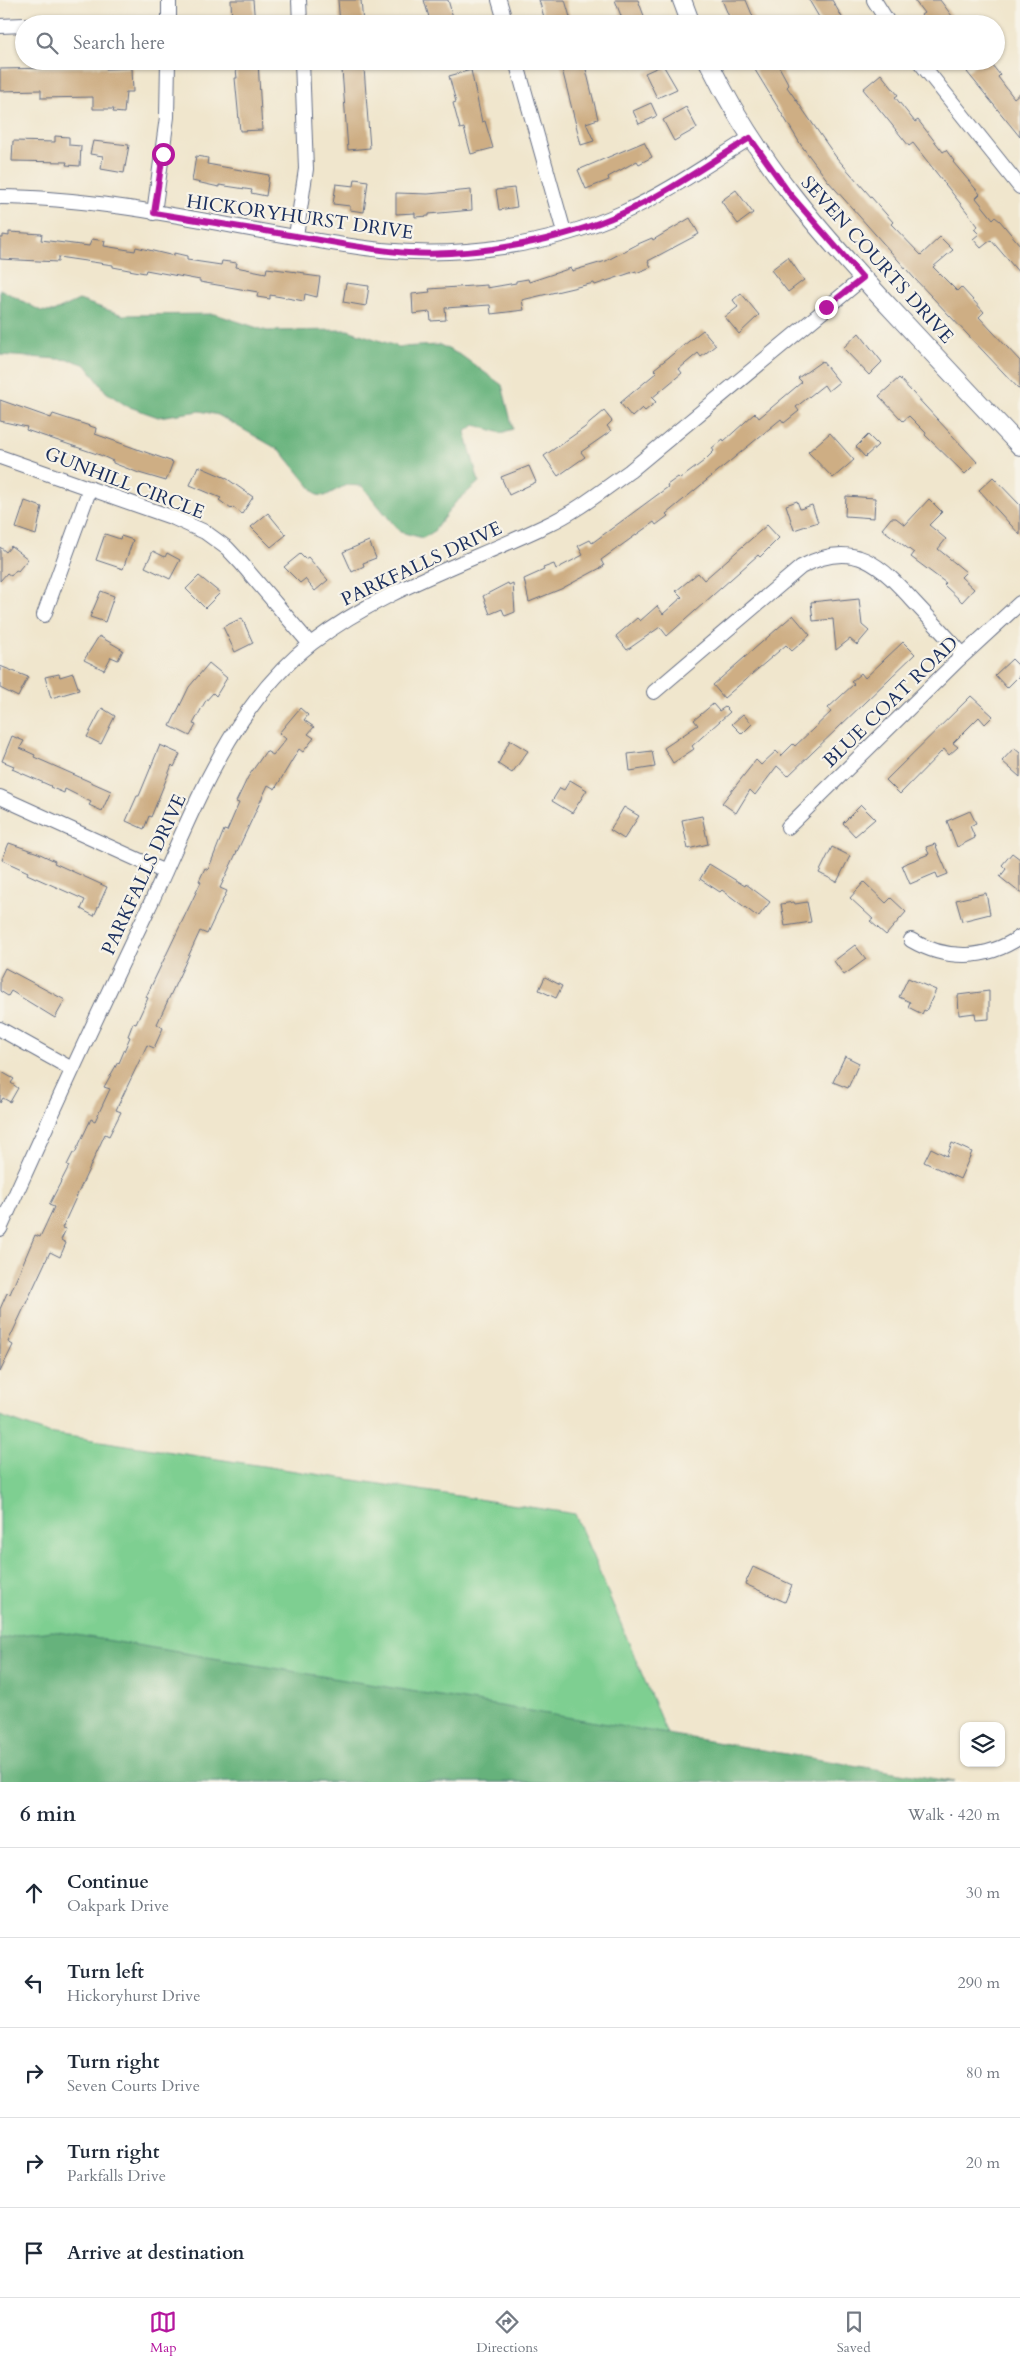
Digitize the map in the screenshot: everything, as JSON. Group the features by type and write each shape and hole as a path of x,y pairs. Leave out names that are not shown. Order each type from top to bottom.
{"street":[{"path":"169,0 169,15"},
{"path":"298,0 299,15"},
{"path":"499,0 503,15"},
{"path":"682,0 688,15"},
{"path":"874,0 883,15"},
{"path":"0,26 15,26"},
{"path":"154,213 167,117 168,70"},
{"path":"296,236 306,168 302,70"},
{"path":"519,70 564,232"},
{"name":"SEVEN COURTS DRIVE","path":"713,70 750,138 789,193 863,278 1020,446"},
{"path":"926,70 1020,187"},
{"name":"HICKORYHURST DRIVE","path":"0,197 38,198 154,213 382,250 439,252 493,247 564,232 622,213 660,193 750,138"},
{"name":"PARKFALLS DRIVE","path":"0,1229 72,1069 214,765 266,686 310,644 342,621 383,598 575,510 630,471 863,278"},
{"name":"GUNHILL CIRCLE","path":"0,457 190,524 215,539 241,563 310,644"},
{"path":"44,615 90,488"},
{"path":"654,692 801,566 830,556 863,559 883,569 963,655"},
{"name":"BLUE COAT ROAD","path":"788,827 963,655 1020,603"},
{"path":"0,797 165,872"},
{"path":"911,940 942,952 974,955 1000,949 1020,937"},
{"path":"0,1029 72,1069"}],"green space":[{"path":"0,289 41,311 53,312 79,300 123,315 215,314 267,331 348,330 399,347 440,345 462,356 502,385 513,429 501,433 475,425 465,432 479,482 455,503 433,532 423,538 400,532 362,486 346,485 325,496 317,495 281,451 218,415 200,411 158,417 127,406 106,392 86,365 72,360 0,355"},
{"path":"0,1416 48,1433 575,1514 687,1782 0,1782"},
{"path":"52,1631 954,1782 0,1782 0,1640 20,1635"}],"building":[{"path":"231,0 253,0 254,15 232,15"},
{"path":"338,0 361,0 362,15 339,15"},
{"path":"424,0 448,0 452,15 428,15"},
{"path":"539,0 565,0 569,15 543,15"},
{"path":"615,0 638,0 644,15 621,15"},
{"path":"722,0 746,0 752,15 728,15"},
{"path":"809,0 832,0 841,15 818,15"},
{"path":"914,0 940,0 951,15 921,15 924,13"},
{"path":"0,69 132,70 133,92 126,92 124,113 113,112 114,109 93,109 93,97 41,98 41,90 0,91"},
{"path":"236,70 259,70 262,130 240,131 235,78 237,78"},
{"path":"342,70 364,70 370,148 348,150"},
{"path":"471,70 482,122 485,121 493,148 471,154 464,128 460,129 453,103 456,102 449,76"},
{"path":"562,70 586,70 598,119 586,123 594,141 581,145"},
{"path":"652,70 666,70 677,89 657,98 645,73"},
{"path":"755,70 781,70 789,85 787,87 836,157 893,222 891,224 921,255 940,237 953,250 933,267 957,291 961,287 984,312 979,317 1020,361 1020,390 914,278 828,181 801,145"},
{"path":"969,70 996,70 1000,75 998,77 1014,98 1020,93 1020,137 967,72"},
{"path":"881,74 898,95 895,97 915,122 918,120 943,152 946,150 953,162 980,194 976,198 993,219 995,217 1000,221 1020,245 1020,274 991,240 981,248 973,239 979,234 974,229 978,226 913,143 909,146 863,89"},
{"path":"651,103 657,116 639,124 633,111"},
{"path":"686,107 697,128 674,141 663,120"},
{"path":"55,136 69,137 69,145 81,146 80,166 66,165 67,162 12,161 13,141 55,142"},
{"path":"93,141 129,145 124,173 101,169 103,156 90,154"},
{"path":"644,142 652,157 639,164 637,161 608,177 609,180 586,189 578,170"},
{"path":"196,156 208,158 207,164 269,175 266,196 251,193 252,190 219,185 219,187 192,181"},
{"path":"355,179 368,181 364,212 350,210 350,206 333,204 336,184 354,186"},
{"path":"514,188 517,207 499,210 496,190"},
{"path":"471,190 472,210 415,217 415,213 396,214 396,193 428,194"},
{"path":"736,190 753,213 738,224 721,201"},
{"path":"690,218 699,234 648,261 651,267 636,273 636,271 595,285 594,283 522,300 524,310 491,314 490,305 445,308 446,320 431,321 430,312 413,314 412,294 430,292 429,289 487,285 487,288 528,279 529,282 571,268 572,271 606,261 638,244 652,238 653,240"},
{"path":"9,232 42,234 41,240 89,246 92,239 105,241 104,246 135,251 136,247 174,256 174,253 187,256 187,260 221,265 222,261 237,263 236,267 266,273 267,268 305,273 305,275 320,277 317,297 305,294 304,301 270,295 270,299 257,297 258,292 200,282 200,280 146,270 145,273 113,267 113,265 58,257 58,262 0,259 0,238 3,238 3,235 9,236"},
{"path":"788,257 804,280 788,292 771,270"},
{"path":"346,283 369,286 366,306 343,302"},
{"path":"741,293 759,315 739,334 725,317 738,307 733,300"},
{"path":"703,330 716,345 701,357 698,353 679,369 682,373 652,398 656,402 645,411 642,408 632,417 620,403 657,372 654,369"},
{"path":"859,333 882,362 869,375 843,348"},
{"path":"822,361 839,382 828,391 824,385 796,407 799,411 784,423 781,419 666,514 668,516 656,525 654,522 601,560 604,566 561,589 529,602 524,579 544,570 543,568 554,564 556,569 583,555 578,546 590,540 592,543 668,487 667,485 678,477 680,479 704,461 714,451 712,448 723,439 724,441 755,413 759,418 802,382 798,378"},
{"path":"899,378 977,462 965,474 925,435 926,433 909,416 903,421 879,396"},
{"path":"0,400 51,418 53,414 96,428 95,434 173,462 166,481 113,463 113,461 100,455 26,430 27,427 0,421"},
{"path":"604,411 612,421 607,426 611,431 581,452 585,457 558,476 544,456 584,428"},
{"path":"830,433 854,460 833,478 808,452"},
{"path":"868,435 878,445 865,457 856,447"},
{"path":"198,466 226,478 253,497 242,514 219,500 221,498 190,485"},
{"path":"529,466 536,482 509,495 501,477"},
{"path":"993,477 1020,505 1020,535 979,490"},
{"path":"846,496 875,498 874,518 845,516"},
{"path":"929,499 942,512 929,525 946,539 938,549 966,572 961,577 974,589 962,602 944,585 946,583 911,557 914,553 882,529 891,518 896,518 905,525"},
{"path":"25,501 42,507 36,535 16,528"},
{"path":"797,501 800,509 812,505 818,522 794,530 786,505"},
{"path":"268,513 286,535 271,547 251,527"},
{"path":"767,525 779,538 760,557 758,555 667,636 660,627 627,650 616,636 637,618 640,621 657,606 663,614 682,597 676,591 698,573 704,580"},
{"path":"105,534 120,539 121,536 133,540 123,569 96,560"},
{"path":"369,541 376,558 363,563 364,566 352,572 343,552"},
{"path":"11,546 28,559 18,571 16,570 11,576 7,573 0,581 0,547 6,552"},
{"path":"153,551 165,557 167,553 180,560 170,579 145,567"},
{"path":"300,554 305,559 308,557 328,580 315,591 305,579 300,583 284,567"},
{"path":"199,576 220,593 205,608 186,589"},
{"path":"508,583 509,585 513,583 515,612 505,616 502,609 490,614 483,596"},
{"path":"101,591 114,596 105,622 90,617"},
{"path":"840,599 840,601 859,599 862,625 869,631 857,645 850,639 836,650 833,619 813,621 811,602"},
{"path":"793,615 810,635 792,651 786,645 724,698 713,685"},
{"path":"242,618 253,643 235,652 223,627"},
{"path":"99,636 123,650 118,660 111,657 104,670 84,660"},
{"path":"903,642 915,654 788,776 777,766 755,795 750,790 736,813 722,803 756,760 761,765 776,751 781,756 793,744 795,746 831,712 828,708 854,684 851,682 861,673 865,678"},
{"path":"1012,659 1020,667 1020,675 1007,688 995,675"},
{"path":"209,663 227,678 216,696 213,693 205,702 193,724 196,725 190,736 170,726 189,687"},
{"path":"0,666 28,677 18,697 0,688"},
{"path":"73,673 79,690 51,698 45,677 59,674 60,677"},
{"path":"971,696 993,716 985,724 979,717 953,743 958,747 949,755 944,749 900,794 886,780"},
{"path":"713,704 719,711 725,707 730,712 692,746 694,749 673,763 664,748 698,725 694,720"},
{"path":"102,708 115,716 101,744 87,737"},
{"path":"300,708 308,715 304,720 314,727 308,734 314,738 303,752 299,749 275,789 268,785 220,888 227,891 207,934 200,931 157,1024 163,1028 154,1048 147,1045 116,1110 121,1112 109,1136 105,1134 62,1228 66,1229 61,1240 66,1243 60,1257 50,1252 8,1342 13,1345 0,1372 0,1309 7,1293 10,1294 35,1235 40,1237 54,1207 49,1205 69,1166 67,1165 73,1153 75,1153 91,1119 95,1121 110,1089 104,1087 119,1063 130,1037 128,1036 133,1023 136,1024 148,998 146,997 201,882 199,881 205,868 208,870 224,830 227,831 239,803 236,802 248,777 266,751 273,755 286,739 279,733"},
{"path":"743,714 752,724 742,734 732,724"},
{"path":"12,736 24,741 20,748 35,755 34,757 111,791 102,811 89,805 91,802 65,789 64,793 50,787 12,769 14,766 2,761"},
{"path":"510,740 528,751 512,773 498,764"},
{"path":"160,745 180,754 174,767 172,765 151,817 149,816 144,829 126,821 137,796 139,796"},
{"path":"1014,748 1020,753 1020,777 1002,761"},
{"path":"652,751 655,767 630,771 628,754"},
{"path":"570,780 587,790 572,813 552,801 560,788 564,790"},
{"path":"861,805 875,819 855,836 843,823"},
{"path":"624,807 639,816 624,839 610,830"},
{"path":"970,811 976,823 970,826 975,838 957,847 947,821"},
{"path":"702,816 708,844 688,849 682,820"},
{"path":"9,843 38,853 55,861 54,863 107,887 94,916 81,909 85,900 27,874 28,872 2,860"},
{"path":"935,844 948,874 938,878 936,873 910,884 902,865 929,854 926,847"},
{"path":"832,847 850,856 837,882 819,873"},
{"path":"1012,853 1020,859 1020,893 1000,877 1006,869 1002,865"},
{"path":"709,864 745,886 746,884 770,902 758,917 722,890 720,892 700,879"},
{"path":"864,882 886,903 891,898 906,912 886,935 870,921 873,919 850,898"},
{"path":"986,893 990,914 962,921 956,900"},
{"path":"794,902 795,904 807,902 811,922 785,926 781,904"},
{"path":"855,945 866,959 844,975 834,961"},
{"path":"5,968 65,1000 55,1018 11,991 8,996 0,991 0,978"},
{"path":"545,977 562,986 556,998 539,990"},
{"path":"908,978 936,990 926,1011 924,1010 922,1014 908,1007 910,1002 899,997"},
{"path":"989,991 989,1019 976,1020 975,1013 959,1015 958,995"},
{"path":"845,1056 859,1063 848,1088 833,1082"},
{"path":"0,1071 14,1079 11,1083 18,1088 10,1102 3,1098 0,1103"},
{"path":"952,1143 972,1152 960,1179 924,1162 931,1148 947,1156"},
{"path":"753,1567 792,1585 785,1602 745,1584"}],"route":[{"path":"163,154 154,213 356,247 409,253 476,250 547,238 578,228 622,213 660,193 750,138 789,193 820,232 863,278 826,307"}]}
